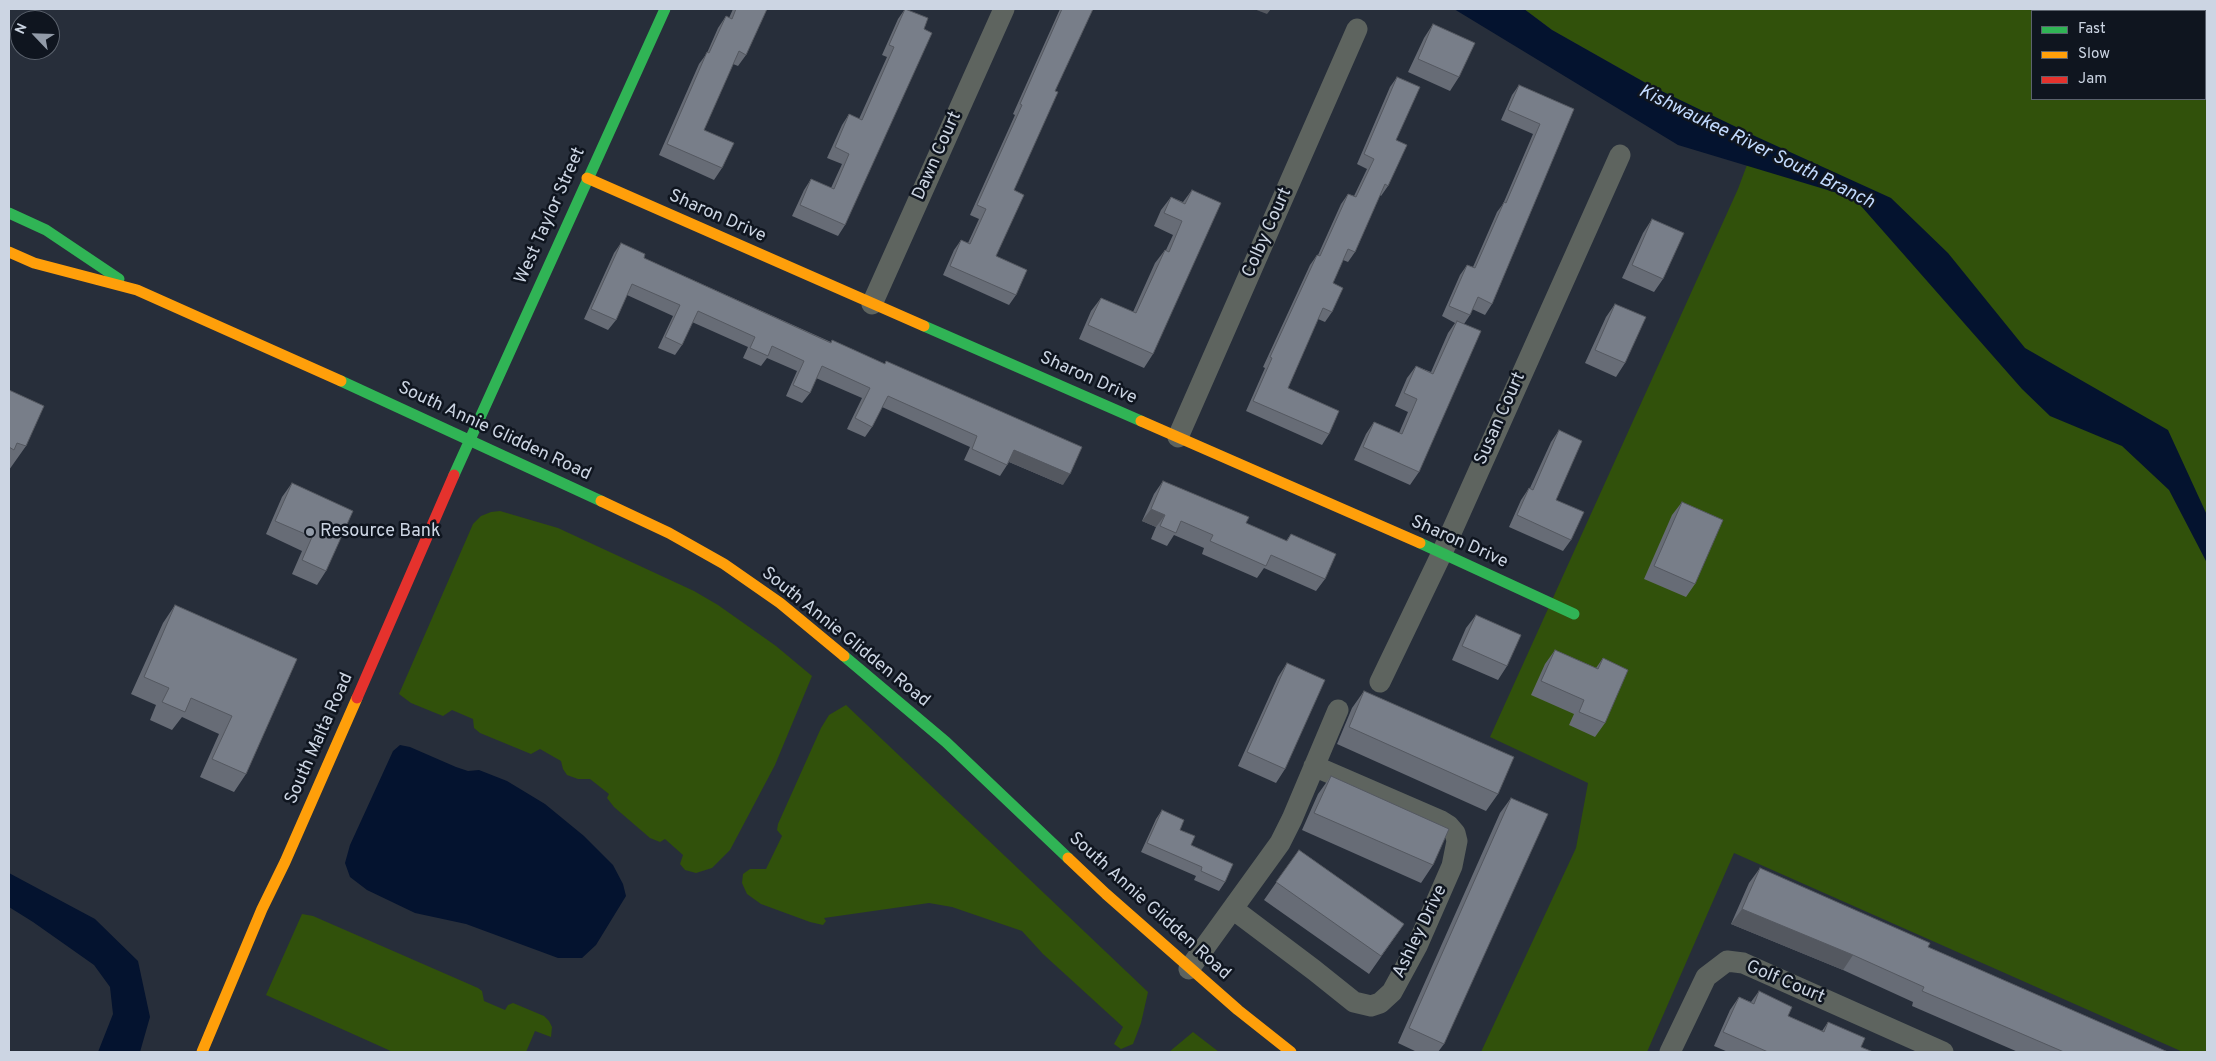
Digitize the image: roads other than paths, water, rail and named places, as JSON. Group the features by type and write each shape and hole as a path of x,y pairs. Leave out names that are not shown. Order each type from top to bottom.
{"street":[{"name":"West Taylor Street","path":"470,439 665,9"},
{"name":"Dawn Court","path":"872,304 1004,9"},
{"name":"Colby Court","path":"1178,437 1357,29"},
{"name":"Susan Court","path":"1380,682 1442,554 1620,155"},
{"name":"Sharon Drive","path":"588,178 1178,437 1574,614"},
{"name":"South Annie Glidden Road","path":"9,213 46,230 137,290 470,439 669,533 724,564 780,603 946,742 1106,894 1189,969 1291,1052"},
{"name":"South Annie Glidden Road","path":"9,252 34,263 137,290"},
{"name":"South Malta Road","path":"202,1052 262,909 300,827 470,439"},
{"path":"1189,969 1280,843 1338,710"},
{"name":"Ashley Drive","path":"1233,909 1354,1002 1371,1006 1380,1003 1392,992 1417,946 1452,866 1457,841 1455,833 1441,821 1314,766"},
{"name":"Golf Court","path":"1670,1052 1706,977 1727,961 1743,963 1942,1052"}],"water":[{"name":"Kishwaukee River South Branch","path":"1454,9 1524,9 1552,30 1651,86 1891,198 1948,253 2025,348 2168,430 2207,515 2207,563 2169,490 2122,446 2050,416 2022,389 1854,198 1678,145"},
{"path":"400,745 410,747 456,767 468,771 479,770 507,781 545,804 584,836 613,865 623,884 626,896 596,945 582,958 558,958 466,924 415,913 367,890 350,877 345,863 350,845 393,751"},
{"path":"9,873 95,919 138,961 150,1017 140,1052 98,1052 113,1014 110,987 94,965 9,907"}],"place":[{"name":"Resource Bank","path":"310,532"}]}
